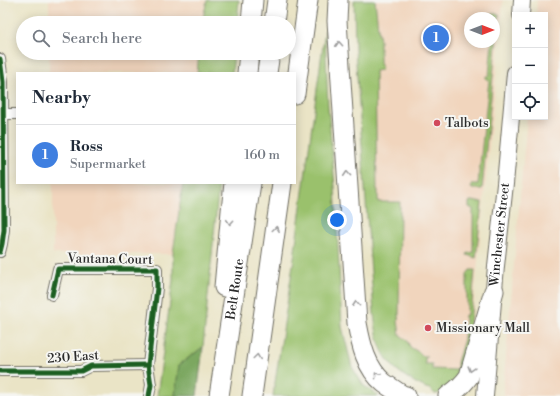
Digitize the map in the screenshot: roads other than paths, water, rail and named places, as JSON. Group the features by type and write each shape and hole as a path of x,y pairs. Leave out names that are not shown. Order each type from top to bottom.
{"highway":[{"path":"252,16 253,0"},
{"path":"275,16 278,0"},
{"path":"296,87 308,0"},
{"path":"338,0 337,21 357,323 360,343 370,367 383,382 402,395 406,396"},
{"path":"247,72 248,60"},
{"path":"267,72 269,60"},
{"path":"215,396 230,211 234,184"},
{"name":"Belt Route","path":"219,396 252,184"},
{"path":"252,396 282,184"},
{"path":"448,396 465,382 468,376 494,291"}],"main road":[{"path":"521,12 522,0"},
{"name":"Winchester Street","path":"484,396 514,84"}],"street":[{"path":"0,59 3,82 4,230 0,252"},
{"path":"3,114 16,114"},
{"name":"Vantana Court","path":"52,295 58,268 157,269 157,288 148,365 151,385 149,396"},
{"name":"230 East","path":"0,371 81,371 91,366 148,365"}],"place":[{"name":"Ross","path":"436,38"},
{"name":"Talbots","path":"437,123"},
{"name":"Missionary Mall","path":"428,328"}]}
